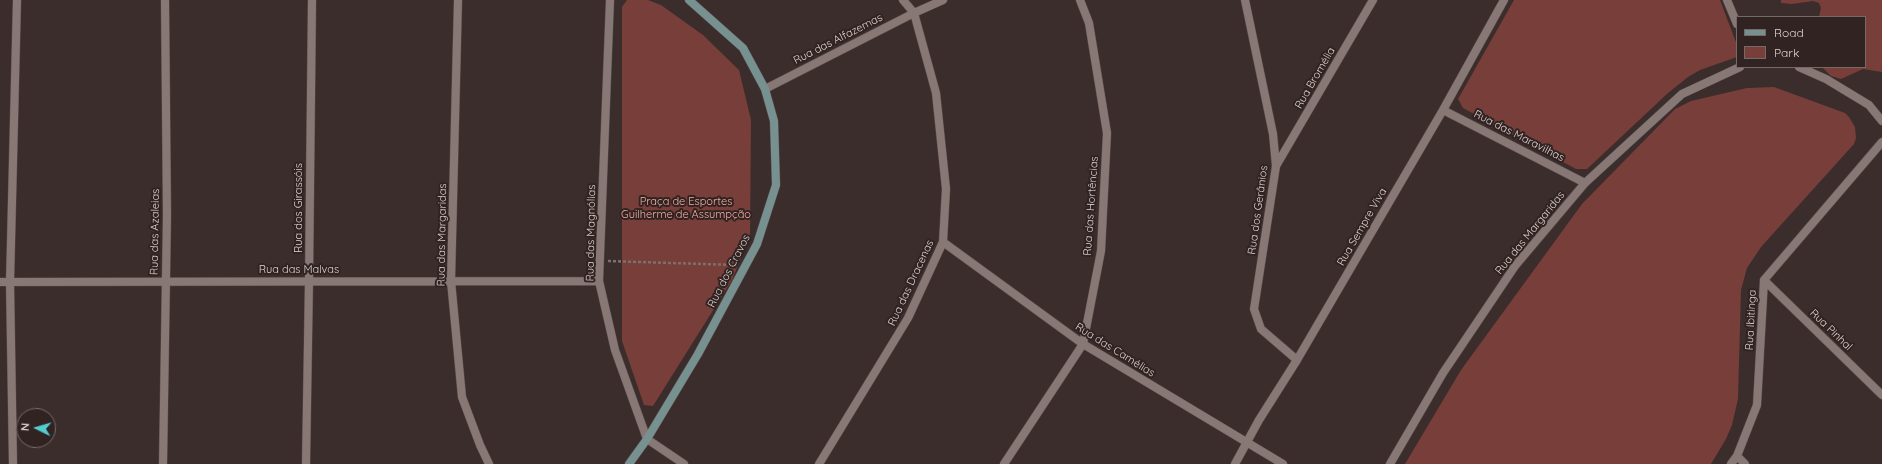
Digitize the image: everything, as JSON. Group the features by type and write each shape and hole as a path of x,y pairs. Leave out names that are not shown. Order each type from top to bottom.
{"street":[{"path":"13,464 10,282 17,0"},
{"name":"Rua das Azaleias","path":"163,464 168,215 165,0"},
{"name":"Rua dos Girassóis","path":"306,464 312,0"},
{"name":"Rua das Margaridas","path":"458,0 451,281 462,397 480,445 489,464"},
{"name":"Rua das Magnólias","path":"610,0 599,281 615,350 647,439"},
{"name":"Rua dos Cravos","path":"629,464 647,439 698,354 746,265 757,244 776,185 774,121 764,88 743,48 689,0"},
{"name":"Rua das Dracenas","path":"819,464 908,318 943,242 946,189 936,92 914,13 903,0"},
{"name":"Rua das Alfazemas","path":"764,88 943,0"},
{"name":"Rua das Hortências","path":"1004,464 1083,344 1101,251 1107,133 1089,23 1080,0"},
{"name":"Rua dos Gerânios","path":"1245,0 1273,134 1276,166 1254,309 1261,329 1297,360"},
{"name":"Rua Bromélia","path":"1276,166 1373,0"},
{"name":"Rua Sempre Viva","path":"1235,464 1259,420 1297,360 1443,110 1504,0"},
{"path":"1726,0 1736,22"},
{"name":"Rua das Margaridas","path":"1390,464 1443,373 1516,266 1585,183 1682,94 1738,68"},
{"path":"1801,68 1826,79 1869,105 1882,122"},
{"name":"Rua das Maravilhas","path":"1443,110 1585,183"},
{"name":"Rua Ibitinga","path":"1731,464 1737,456 1757,405 1764,280 1882,142"},
{"name":"Rua das Camélias","path":"943,242 1083,344 1283,464"},
{"name":"Rua Pinhal","path":"1764,280 1882,395"},
{"name":"Rua das Malvas","path":"0,282 599,281"},
{"path":"647,439 684,464"},
{"path":"1737,456 1745,464"}],"path":[{"path":"600,261 746,265"}],"green space":[{"name":"Praça de Esportes Guilherme de Assumpção","path":"627,0 648,0 661,5 703,35 739,70 751,120 750,235 732,280 653,406 644,405 622,341 622,7"},
{"path":"1514,0 1720,0 1736,42 1736,57 1700,70 1688,77 1668,93 1587,169 1576,169 1463,108 1458,99"},
{"path":"1781,0 1882,0 1882,72 1863,69 1841,79 1831,76 1823,68 1866,68 1866,16 1819,16 1821,8 1819,3 1813,1 1792,4 1781,3"},
{"path":"1774,87 1845,113 1855,127 1856,138 1854,144 1761,247 1747,268 1741,290 1738,399 1732,425 1726,439 1711,464 1405,464 1461,370 1582,204 1675,109 1691,101 1747,88"}]}
